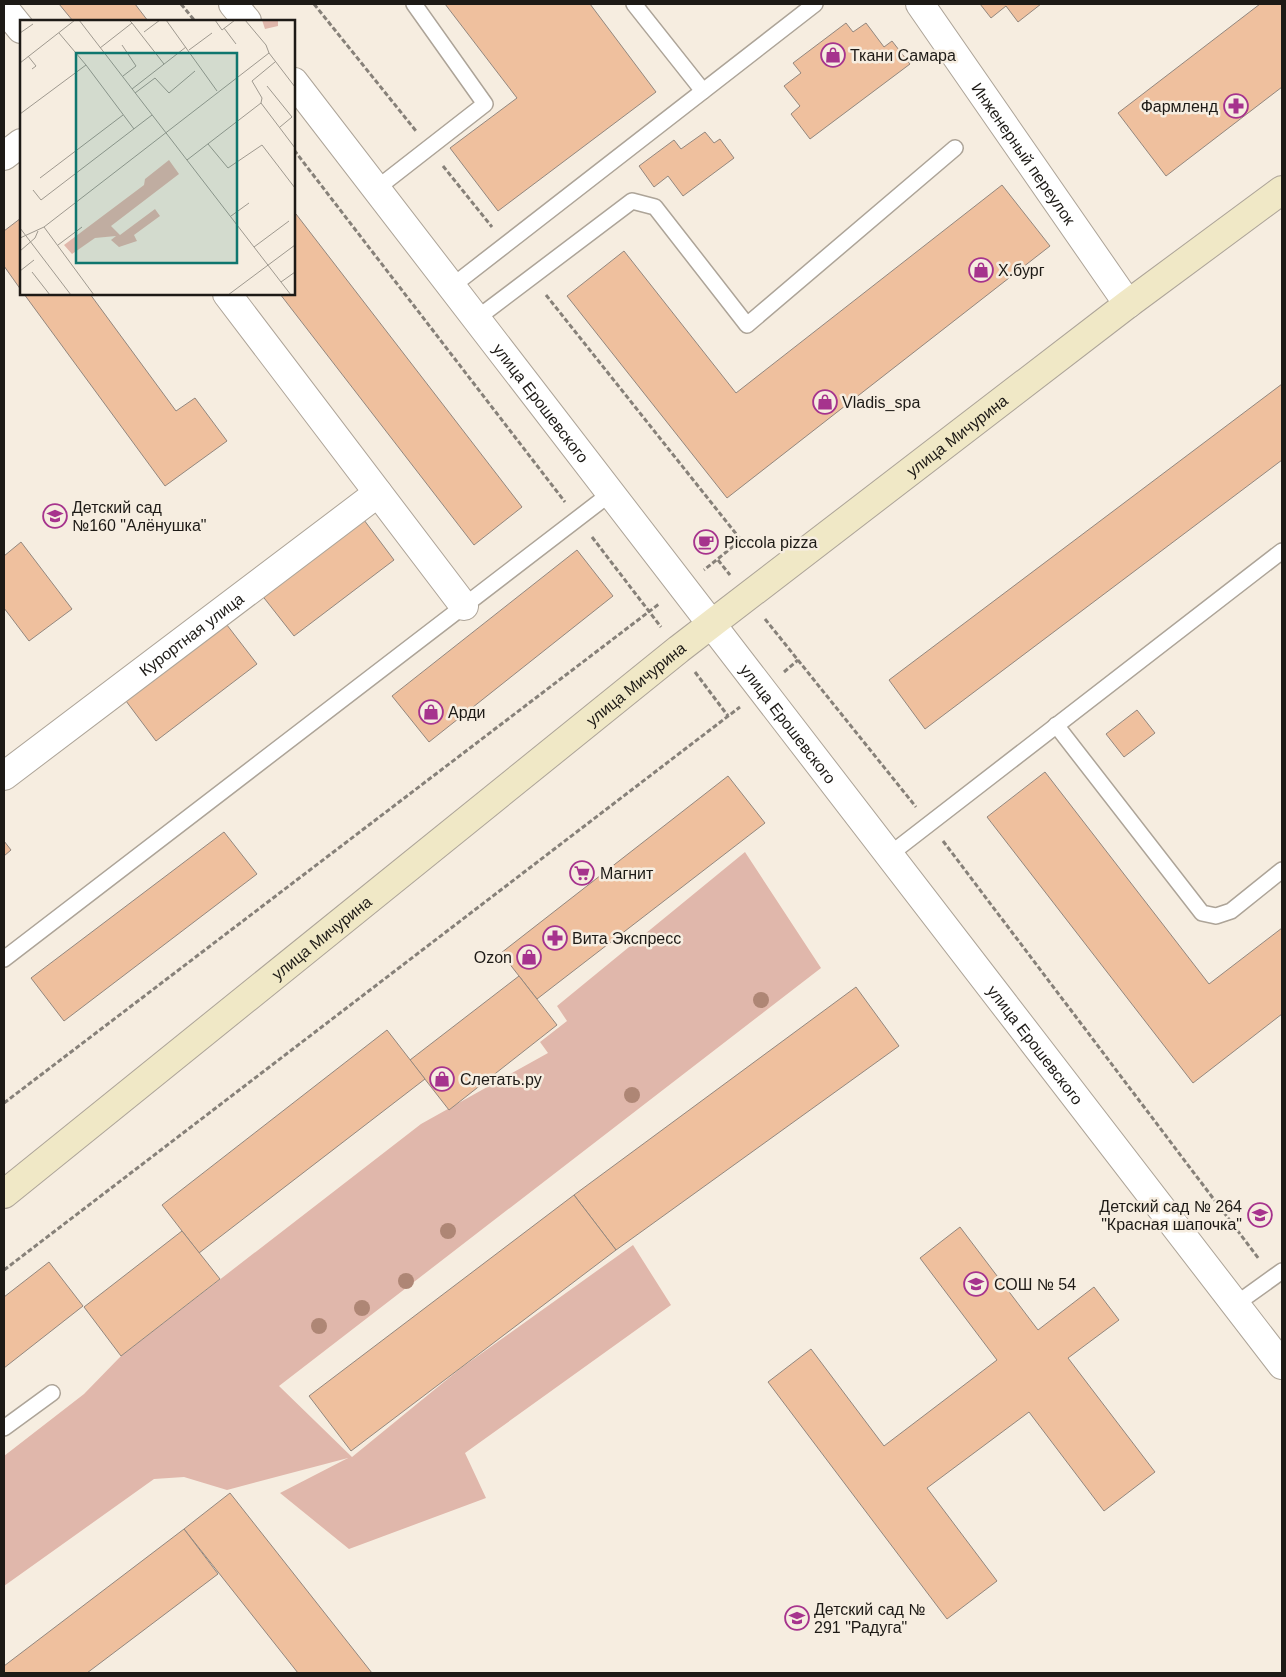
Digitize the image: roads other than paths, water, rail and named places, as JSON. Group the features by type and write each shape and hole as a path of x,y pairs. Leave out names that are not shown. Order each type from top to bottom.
{"main road":[{"name":"улица Мичурина","path":"4,1194 711,624 1128,304 1282,190"}],"street":[{"path":"233,4 246,20"},
{"name":"Инженерный переулок","path":"920,4 1128,304"},
{"path":"4,8 20,28"},
{"name":"улица Ерошевского","path":"295,83 1282,1365"},
{"path":"4,156 20,144"},
{"path":"228,295 464,606"},
{"name":"Курортная улица","path":"4,776 378,493"}],"lane":[{"path":"376,189 485,104 414,4"},
{"path":"634,4 702,91"},
{"path":"451,286 815,4"},
{"path":"476,319 632,201 655,206 747,325 955,148"},
{"path":"4,959 610,493"},
{"path":"889,855 1282,551"},
{"path":"1056,725 1202,913 1216,916 1231,911 1282,870"},
{"path":"1236,1304 1277,1274"},
{"path":"4,1428 52,1393"}],"place":[{"name":"Ткани Самара","path":"833,55"},
{"name":"Фармленд","path":"1236,106"},
{"name":"Х.бург","path":"981,270"},
{"name":"Vladis_spa","path":"825,402"},
{"name":"Детский сад №160 \"Алёнушка\"","path":"55,516"},
{"name":"Piccola pizza","path":"706,542"},
{"name":"Арди","path":"431,712"},
{"name":"Магнит","path":"582,873"},
{"name":"Вита Экспресс","path":"555,938"},
{"name":"Ozon","path":"529,957"},
{"name":"Слетать.ру","path":"442,1079"},
{"name":"Детский сад № 264 \"Красная шапочка\"","path":"1260,1215"},
{"name":"СОШ № 54","path":"976,1284"},
{"name":"Детский сад № 291 \"Радуга\"","path":"797,1618"}]}
